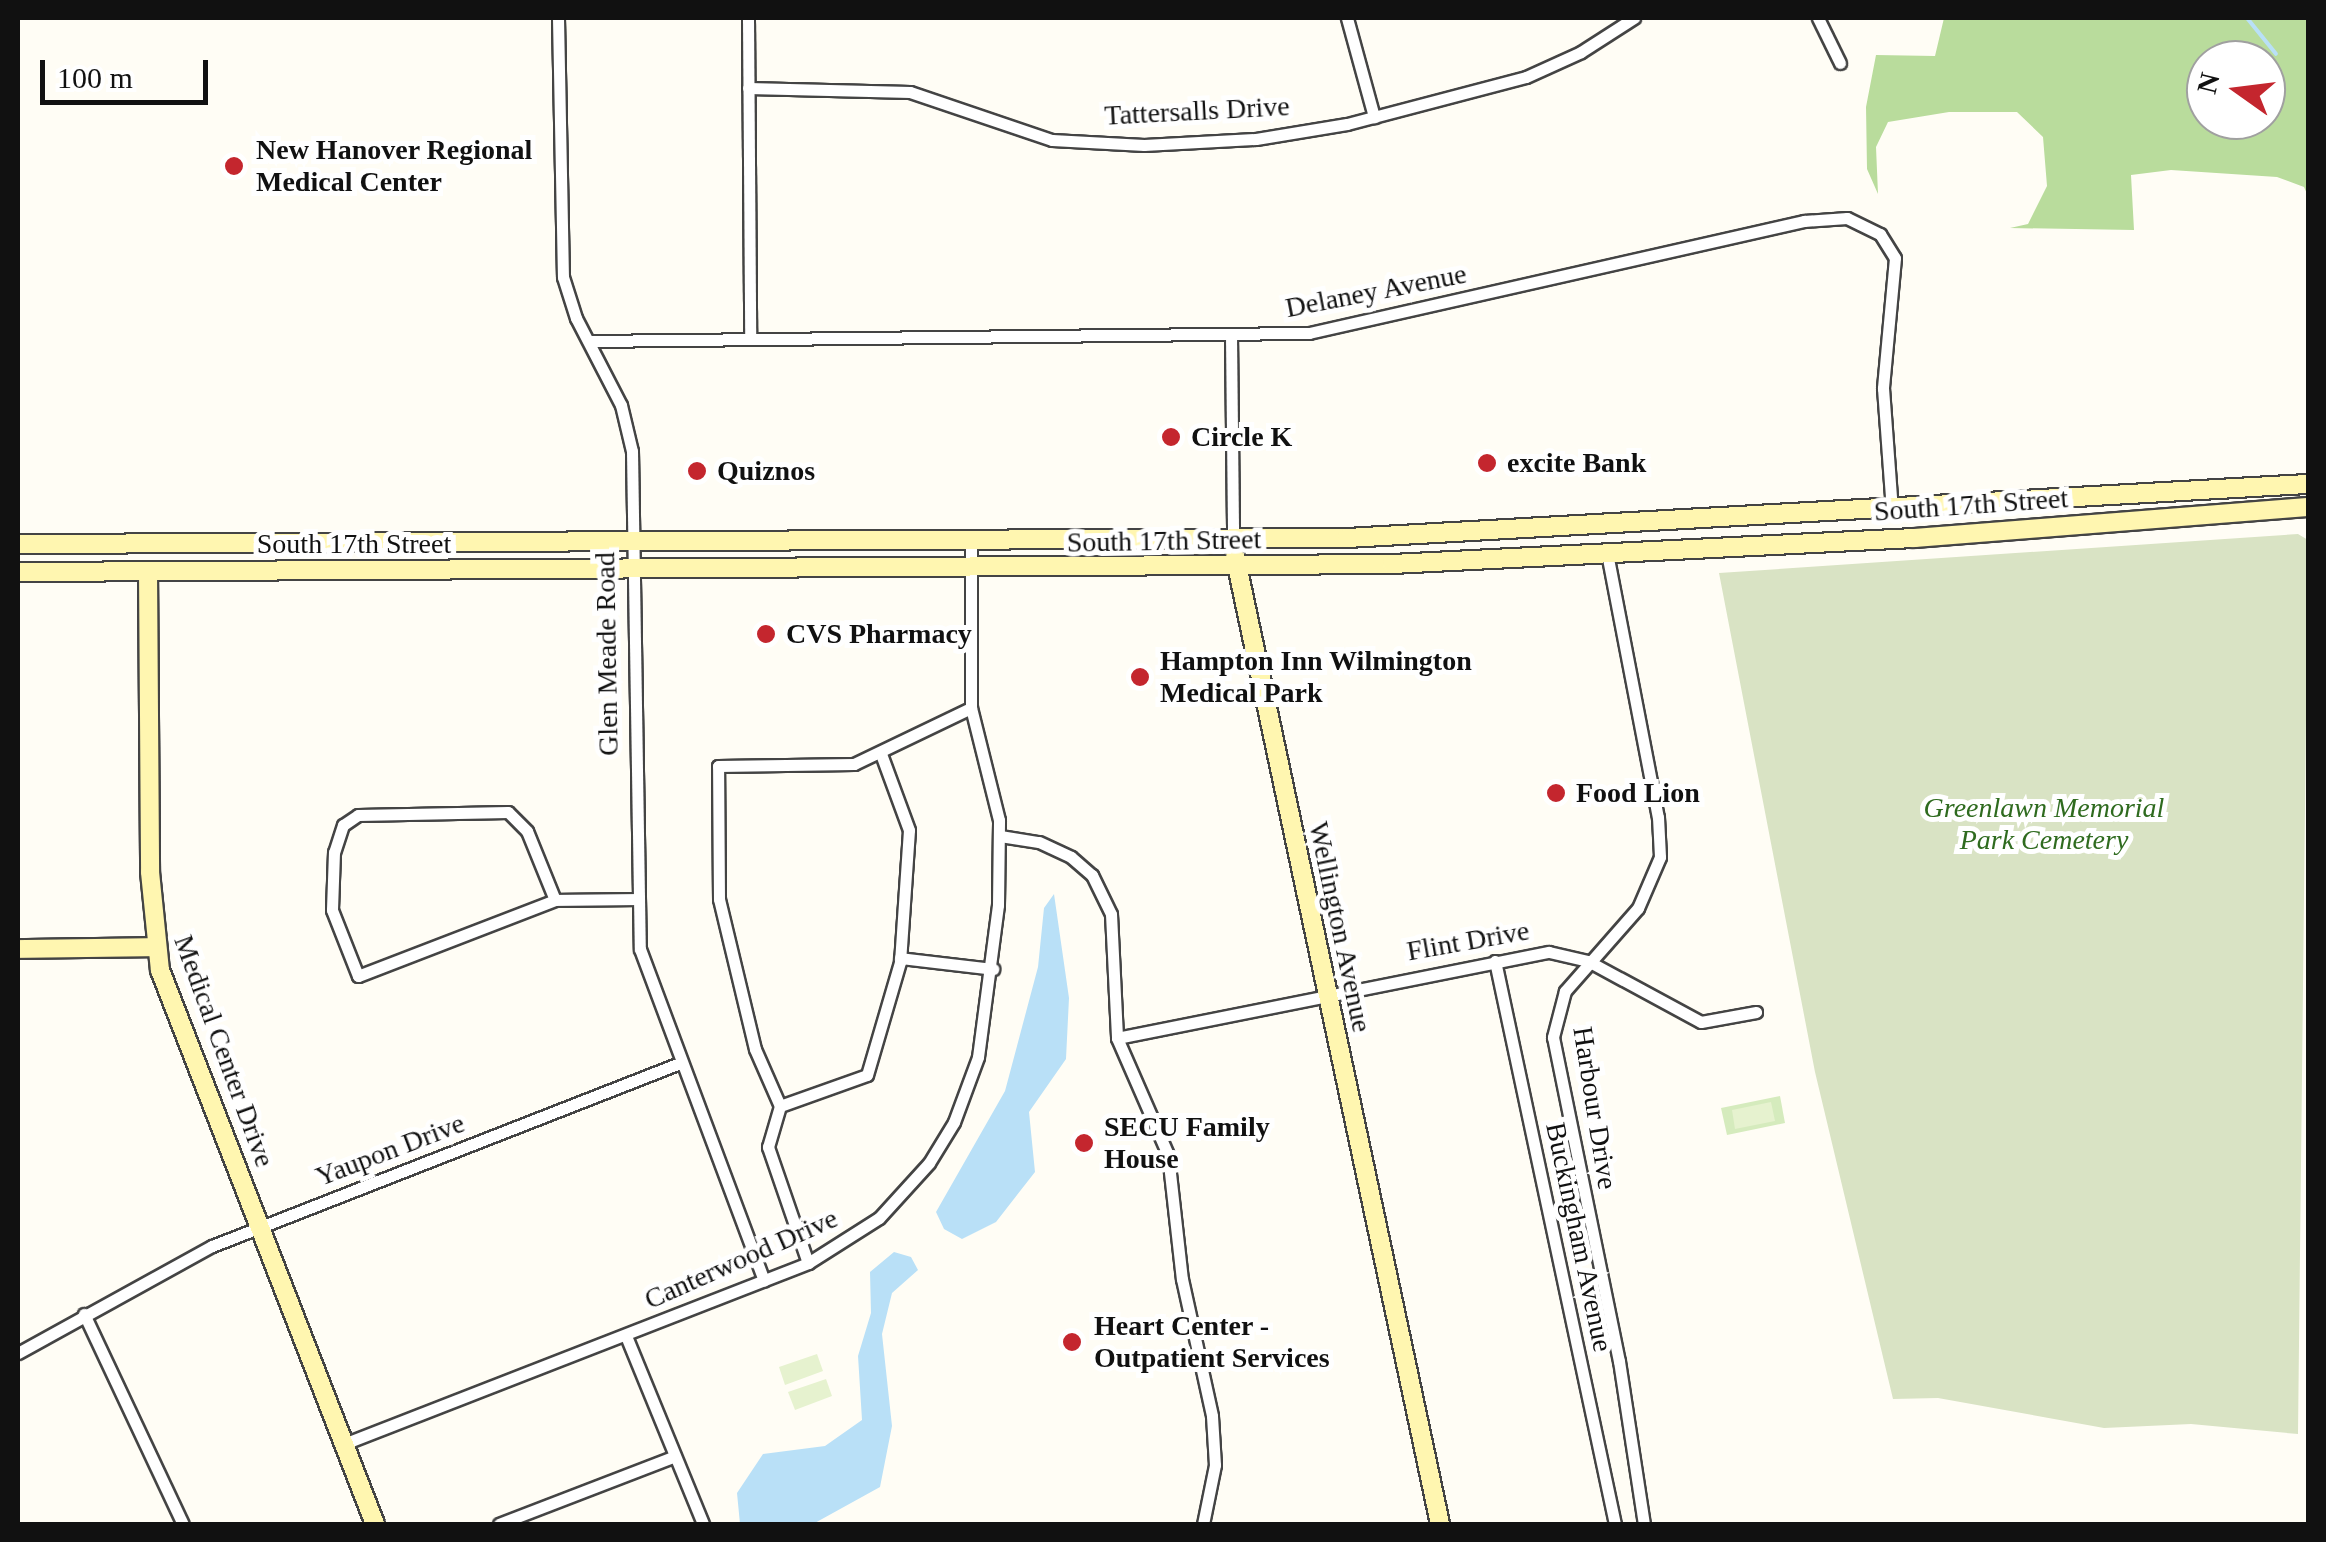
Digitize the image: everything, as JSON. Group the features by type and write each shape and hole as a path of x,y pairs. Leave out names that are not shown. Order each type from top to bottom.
{"main road":[{"name":"South 17th Street","path":"18,544 1233,540 1892,510 2308,484"},
{"name":"South 17th Street","path":"18,572 1237,568 1607,553 2308,507"},
{"name":"Wellington Avenue","path":"1233,540 1440,1524"},
{"name":"Medical Center Drive","path":"148,572 155,948 375,1524"},
{"path":"18,948 155,948"}],"street":[{"name":"Glen Meade Road","path":"558,18 561,262 589,341 629,428 635,898 647,975 764,1281"},
{"path":"748,18 750,339"},
{"path":"1348,18 1374,117"},
{"name":"Tattersalls Drive","path":"748,88 880,88 932,99 1027,136 1144,145 1256,139 1374,117 1544,71 1634,18"},
{"path":"1818,18 1840,63"},
{"name":"Delaney Avenue","path":"589,341 1231,336 1341,328 1804,221 1847,218 1880,234 1895,258 1884,388 1892,510"},
{"name":"Wellington Avenue","path":"1231,336 1233,540"},
{"name":"Canterwood Drive","path":"344,1444 808,1264 879,1218 943,1143 975,1069 992,969 1000,836 971,708 971,543"},
{"path":"148,544 148,572"},
{"name":"Harbour Drive","path":"1607,553 1660,846 1638,908 1565,991 1553,1037 1617,1347 1644,1524"},
{"path":"808,1264 768,1147 780,1106 755,1049 721,913 718,766 854,764 882,754 971,708"},
{"path":"780,1106 867,1075 900,958 909,830 882,754"},
{"path":"555,900 527,832 508,812 353,816 338,836 330,896 358,976 555,900 635,898"},
{"path":"1000,836 1059,850 1101,889 1114,930 1118,1038 1172,1171 1182,1279 1215,1441 1203,1524"},
{"name":"Flint Drive","path":"1118,1038 1549,952 1588,961 1701,1022 1756,1012"},
{"path":"900,958 992,969"},
{"name":"Buckingham Avenue","path":"1495,960 1615,1524"},
{"name":"Yaupon Drive","path":"18,1353 84,1314 259,1228 680,1062"},
{"path":"84,1314 182,1524"},
{"name":"Canterwood Drive","path":"626,1336 703,1524"},
{"path":"499,1524 673,1458"}],"green space":[{"path":"1944,18 2308,18 2308,196 2304,187 2277,177 2171,170 2131,175 2134,230 2010,228 2028,224 2047,186 2043,137 2017,112 1949,112 1888,122 1876,147 1878,194 1867,169 1866,107 1876,55 1935,56"},
{"name":"Greenlawn Memorial Park Cemetery","path":"2298,534 2308,540 2298,1434 2191,1424 2104,1428 1938,1398 1893,1399 1815,1072 1719,573"},
{"path":"1780,1096 1785,1123 1727,1135 1721,1108"},
{"path":"1771,1102 1775,1121 1735,1129 1732,1110"},
{"path":"817,1354 823,1371 785,1385 779,1367"},
{"path":"826,1379 832,1396 795,1410 788,1392"}],"water":[{"path":"1054,894 1069,998 1066,1059 1029,1112 1035,1172 996,1222 962,1239 944,1229 936,1212 1005,1091 1038,967 1044,908"},
{"path":"894,1252 911,1257 918,1270 892,1293 882,1334 892,1426 880,1487 813,1524 740,1524 737,1493 763,1454 825,1446 862,1420 858,1356 871,1313 870,1272"}],"waterway":[{"path":"2247,18 2265,40"}],"place":[{"name":"New Hanover Regional Medical Center","path":"234,166"},
{"name":"Circle K","path":"1171,437"},
{"name":"excite Bank","path":"1487,463"},
{"name":"Quiznos","path":"697,471"},
{"name":"CVS Pharmacy","path":"766,634"},
{"name":"Hampton Inn Wilmington Medical Park","path":"1140,677"},
{"name":"Food Lion","path":"1556,793"},
{"name":"SECU Family House","path":"1084,1143"},
{"name":"Heart Center - Outpatient Services","path":"1072,1342"}]}
